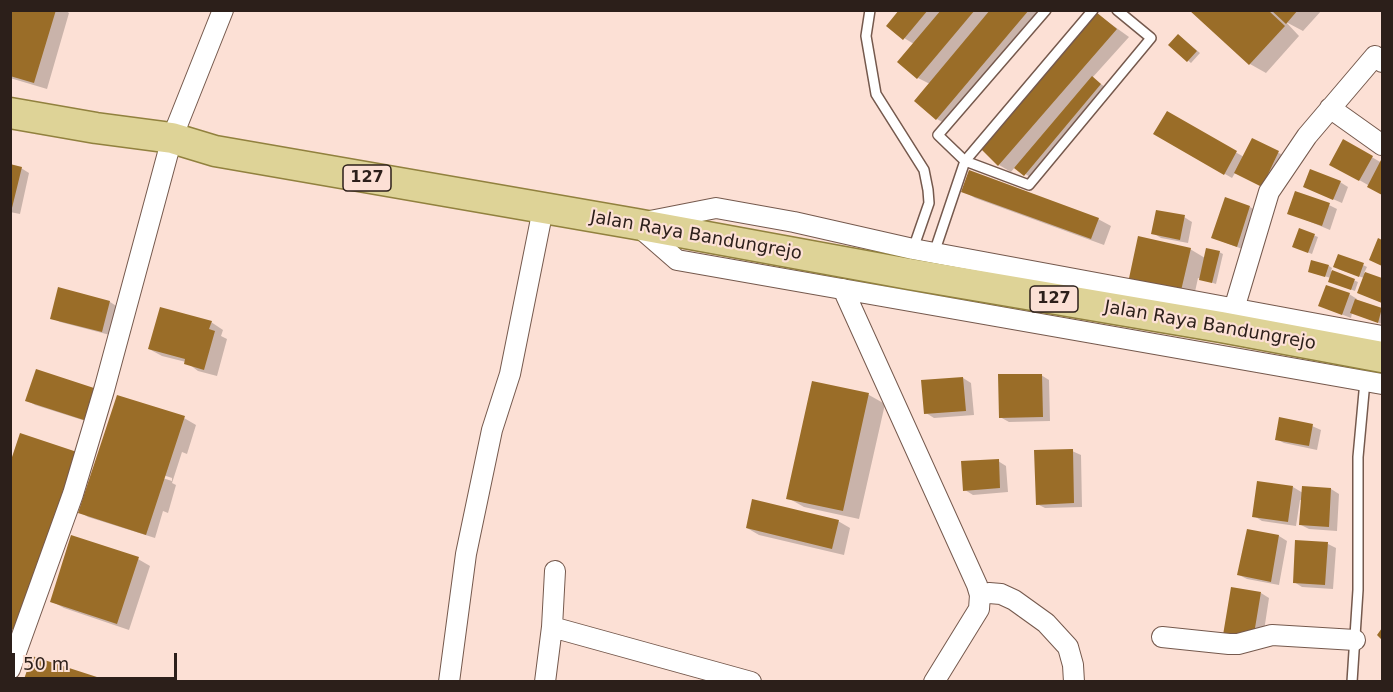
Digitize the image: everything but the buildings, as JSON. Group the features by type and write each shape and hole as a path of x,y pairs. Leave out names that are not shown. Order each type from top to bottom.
{"main road":[{"name":"Jalan Raya Bandungrejo","path":"10,113 172,138 214,151 1221,327 1377,374"}],"street":[{"path":"10,669 76,483 104,390 172,138 223,10"},
{"path":"1234,309 1269,192 1307,136 1375,56 1383,62"},
{"path":"1330,108 1383,145"},
{"path":"449,681 466,554 492,430 510,374 543,208"},
{"path":"636,224 716,208 794,222 913,249 1383,336"},
{"path":"636,224 677,260 843,289 1377,374"},
{"path":"843,289 980,595 979,609 934,681"},
{"path":"545,681 552,627 555,572"},
{"path":"980,595 1001,594 1014,600 1046,623 1068,647 1074,681"},
{"path":"552,627 751,681"},
{"path":"1162,637 1229,644 1238,644 1272,635 1355,640"}],"lane":[{"path":"870,10 866,36 876,94 924,170 928,190 929,203 913,249"},
{"path":"1046,10 938,135 965,161 1029,186 1150,38 1117,10"},
{"path":"934,253 965,161 1093,10"},
{"path":"1352,681 1358,591 1358,458 1377,374"}]}
